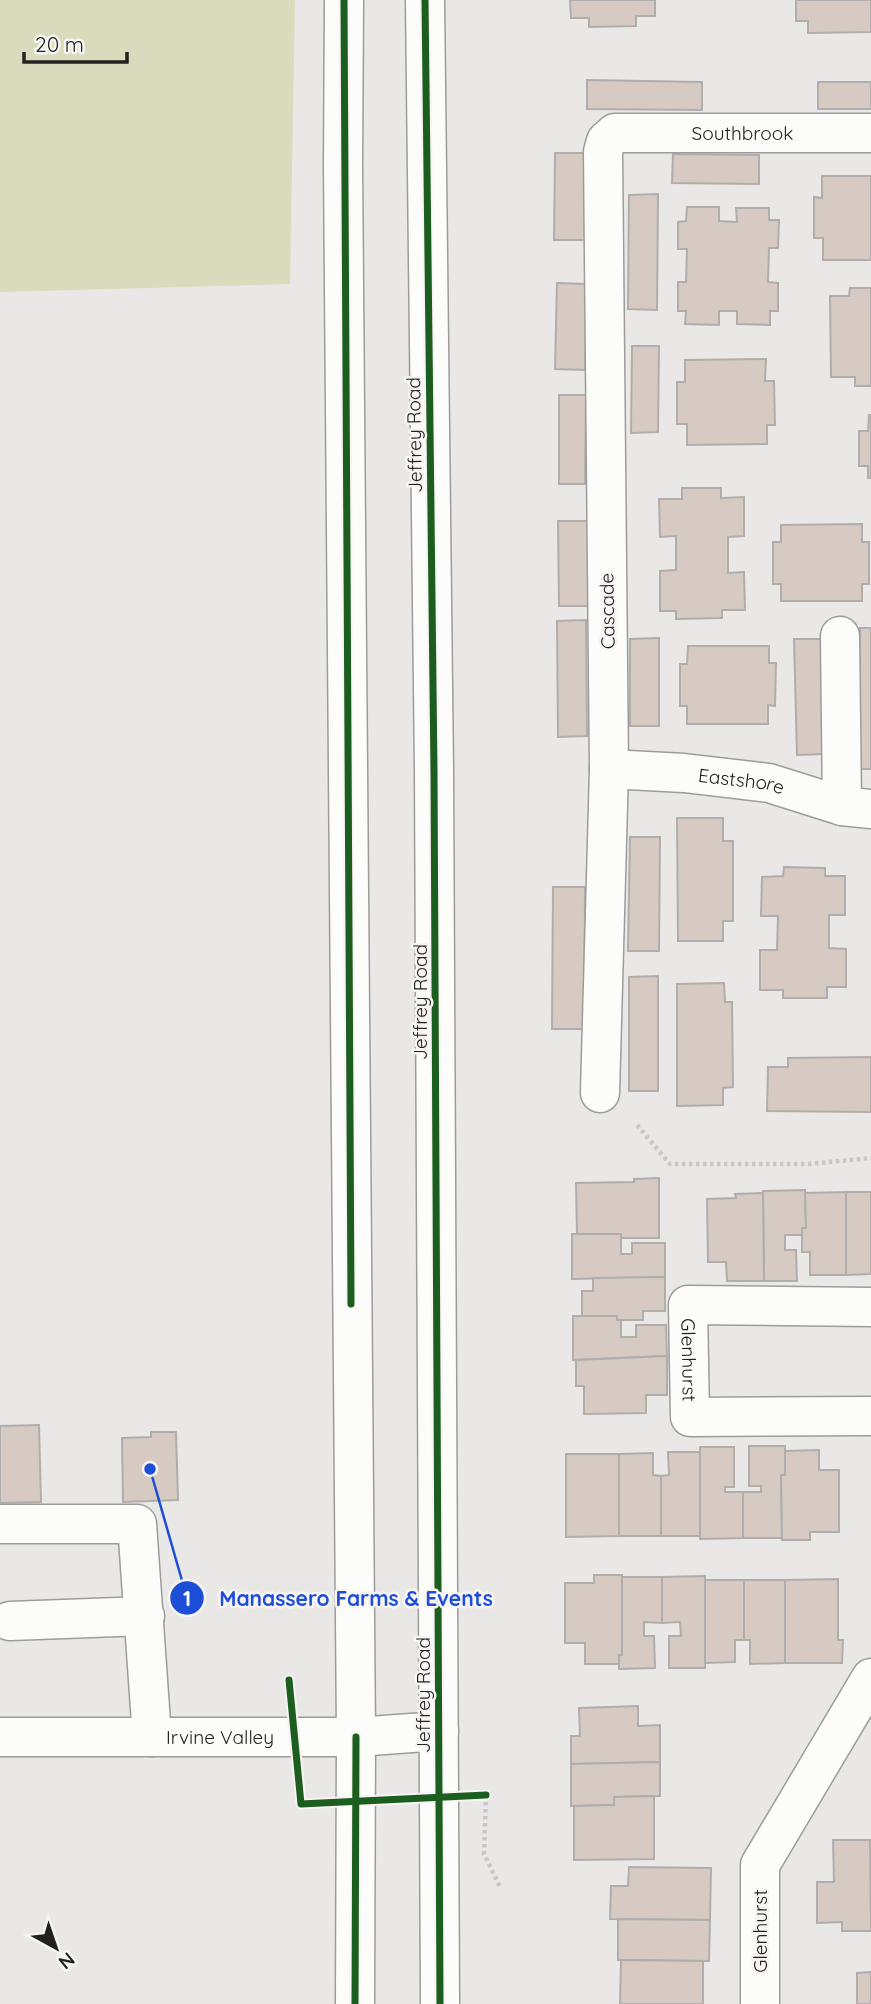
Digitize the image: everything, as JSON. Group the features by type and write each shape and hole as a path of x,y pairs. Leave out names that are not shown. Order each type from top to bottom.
{"main road":[{"path":"344,0 343,193 356,1737 355,2004"},
{"name":"Jeffrey Road","path":"425,0 434,786 440,2004"},
{"name":"Southbrook","path":"615,132 871,133"},
{"name":"Cascade","path":"600,1093 609,769 603,152 606,141 615,132"},
{"path":"839,636 856,808"},
{"name":"Eastshore","path":"609,769 684,773 769,783 856,808"},
{"name":"Glenhurst","path":"871,1307 688,1305 690,1417 871,1416"},
{"path":"0,1524 137,1524 152,1737"},
{"path":"10,1621 145,1615"},
{"name":"Glenhurst","path":"760,2004 760,1865 871,1678"},
{"name":"Irvine Valley","path":"0,1737 356,1737 439,1731"}],"path":[{"path":"637,1125 670,1164 809,1164 871,1158"},
{"path":"440,1797 486,1795 484,1854 500,1887"}],"green space":[{"path":"0,0 295,0 290,284 0,292"}],"building":[{"path":"570,0 655,0 655,16 636,16 636,26 589,27 589,18 571,18"},
{"path":"796,0 871,0 871,32 808,33 808,21 796,21"},
{"path":"587,80 702,82 702,110 587,109"},
{"path":"818,82 871,82 871,109 818,109"},
{"path":"555,153 586,153 586,240 554,240"},
{"path":"673,154 759,155 759,184 672,183"},
{"path":"822,176 871,176 871,260 823,260 823,238 814,238 814,197 822,198"},
{"path":"658,194 657,310 628,309 629,195"},
{"path":"687,207 719,207 719,221 737,222 736,208 769,208 769,220 779,220 778,248 769,248 768,282 778,283 778,311 770,311 770,325 737,324 737,311 719,311 719,325 685,324 686,311 678,311 678,282 686,282 687,249 678,249 678,222 686,221"},
{"path":"557,283 587,284 585,370 555,369"},
{"path":"850,288 871,288 871,386 855,386 855,377 831,377 830,296 849,296"},
{"path":"632,346 659,346 658,432 631,433"},
{"path":"766,359 765,381 774,381 775,425 767,425 767,444 687,445 687,424 677,424 677,382 685,382 685,360"},
{"path":"559,395 586,395 585,484 559,484"},
{"path":"869,415 871,478 868,478 868,466 859,466 859,431 868,431"},
{"path":"682,488 721,488 721,498 744,497 744,536 728,537 728,573 744,572 745,610 722,610 722,618 676,619 676,611 660,611 660,571 676,570 676,536 660,537 659,499 682,499"},
{"path":"558,521 589,521 589,606 559,606"},
{"path":"862,524 862,542 869,542 869,584 862,584 862,601 781,601 781,584 773,584 773,542 781,542 781,525"},
{"path":"586,620 587,736 558,737 557,621"},
{"path":"860,628 871,628 871,769 859,769"},
{"path":"659,638 659,726 630,726 630,639"},
{"path":"794,639 822,639 825,754 797,755"},
{"path":"688,646 769,646 769,663 776,663 775,706 768,705 768,724 687,724 687,706 680,706 680,664 687,664"},
{"path":"677,818 723,818 723,841 733,841 733,921 723,921 723,941 678,941"},
{"path":"630,837 660,837 659,951 628,951"},
{"path":"784,867 825,868 825,876 845,876 845,915 829,915 829,948 846,949 846,987 827,987 827,998 783,998 783,990 760,990 760,950 777,950 778,916 761,916 762,877 783,876"},
{"path":"553,887 585,887 584,1029 552,1029"},
{"path":"658,976 658,1091 629,1091 629,977"},
{"path":"724,983 725,1002 732,1002 733,1087 723,1088 723,1105 677,1106 677,984"},
{"path":"871,1057 871,1112 767,1111 768,1067 788,1067 788,1058"},
{"path":"659,1178 659,1238 621,1238 621,1234 577,1234 576,1183 634,1182 634,1179"},
{"path":"805,1190 806,1228 802,1228 802,1235 785,1235 785,1250 796,1250 797,1281 764,1281 763,1191"},
{"path":"846,1192 871,1192 871,1274 846,1275"},
{"path":"846,1192 846,1275 810,1275 810,1252 802,1252 802,1228 806,1228 805,1193"},
{"path":"763,1193 764,1281 727,1281 726,1262 708,1262 707,1199"},
{"path":"572,1234 621,1234 621,1254 632,1254 632,1243 665,1243 665,1277 572,1279"},
{"path":"665,1277 665,1311 643,1311 643,1320 617,1320 617,1316 582,1317 582,1291 593,1291 593,1278"},
{"path":"573,1316 617,1316 617,1320 621,1320 621,1337 636,1337 636,1325 666,1325 667,1356 573,1360"},
{"path":"667,1356 667,1395 646,1395 646,1413 584,1414 584,1386 576,1386 576,1360"},
{"path":"39,1425 41,1502 0,1503 0,1426"},
{"path":"151,1432 176,1432 178,1500 123,1502 122,1438 151,1437"},
{"path":"749,1446 785,1446 785,1475 781,1475 782,1538 743,1538 743,1492 761,1492 761,1486 749,1486"},
{"path":"700,1447 734,1447 734,1487 725,1487 725,1492 743,1492 743,1538 700,1539"},
{"path":"819,1450 819,1470 839,1470 839,1532 810,1532 810,1540 782,1540 781,1475 785,1475 785,1451"},
{"path":"668,1452 700,1452 700,1536 661,1536 661,1476 669,1475"},
{"path":"653,1453 653,1475 661,1476 661,1536 619,1536 619,1454"},
{"path":"566,1454 619,1454 619,1536 566,1537"},
{"path":"594,1575 622,1575 622,1655 619,1655 619,1664 585,1664 585,1643 565,1643 565,1583 594,1583"},
{"path":"705,1576 705,1668 669,1668 669,1636 681,1636 680,1622 662,1623 662,1577"},
{"path":"622,1577 662,1577 662,1623 644,1622 644,1636 654,1636 655,1668 619,1669 619,1655 622,1655"},
{"path":"838,1579 838,1640 843,1640 842,1663 785,1663 785,1580"},
{"path":"705,1580 744,1580 744,1640 735,1640 735,1662 705,1663"},
{"path":"744,1580 785,1580 785,1663 750,1664 750,1640 744,1640"},
{"path":"638,1706 638,1726 660,1725 660,1762 571,1764 571,1736 580,1736 579,1708"},
{"path":"660,1762 660,1796 614,1797 614,1805 571,1806 571,1764"},
{"path":"654,1796 654,1859 574,1860 574,1806 614,1805 614,1797"},
{"path":"833,1840 870,1840 871,1931 842,1931 842,1922 817,1923 817,1882 834,1882"},
{"path":"629,1867 711,1868 710,1920 610,1919 611,1886 628,1886"},
{"path":"618,1919 710,1920 709,1961 618,1960"},
{"path":"621,1960 703,1961 703,2004 620,2004"},
{"path":"871,1972 871,2004 857,2004 857,1973"}],"cycle path":[{"path":"344,0 351,1304"},
{"path":"425,0 434,772 440,2004"},
{"path":"289,1680 301,1804 486,1795"},
{"path":"355,2004 356,1737"}],"place":[{"name":"Manassero Farms & Events","path":"150,1469"}]}
